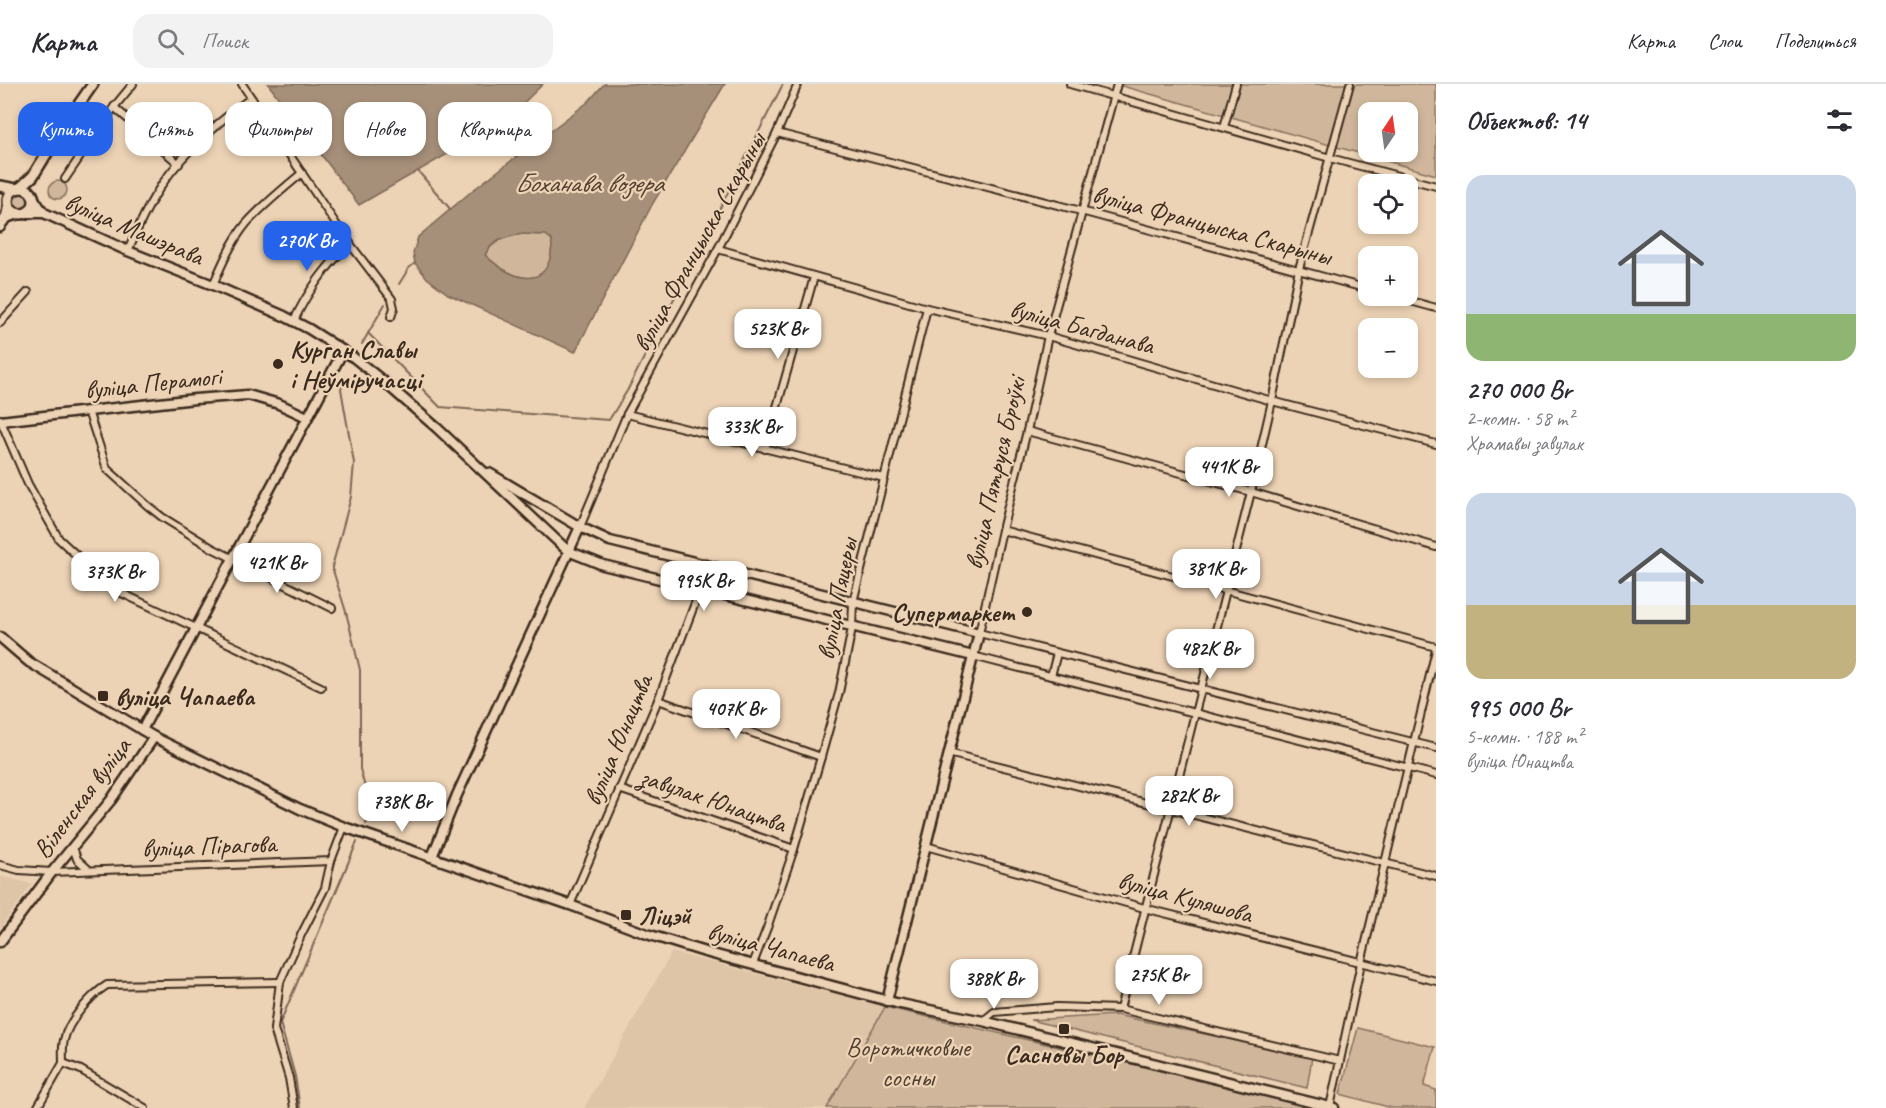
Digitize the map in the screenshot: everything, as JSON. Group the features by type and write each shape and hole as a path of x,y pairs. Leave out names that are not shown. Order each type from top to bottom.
{"main road":[{"path":"8,204 11,192 33,176 93,84"},
{"path":"0,195 10,210 23,214 33,207 33,176"},
{"path":"0,186 27,189 34,197"}],"street":[{"path":"65,179 114,107 133,84"},
{"path":"242,84 350,243 392,299 394,308 391,317"},
{"path":"777,133 798,84"},
{"path":"1070,84 1436,186"},
{"name":"вуліца Пятруся Броўкі","path":"887,1001 979,633 1048,336 1117,84"},
{"path":"1224,128 1236,84"},
{"path":"1120,1009 1193,713 1251,492 1299,269 1350,84"},
{"path":"128,251 155,195 179,164 198,142 251,98"},
{"path":"114,107 179,164"},
{"name":"вуліца Францыска Скарыны","path":"432,856 457,795 580,527 627,414 718,249 777,133 1081,211 1358,286"},
{"path":"213,285 223,262 245,225 302,173"},
{"name":"вуліца Машэрава","path":"34,197 44,213"},
{"path":"2,224 8,204"},
{"name":"вуліца Машэрава","path":"23,214 44,213 294,321 343,351 383,381 437,428 568,551 603,565 973,656 1436,775"},
{"path":"2,224 9,217 23,214"},
{"path":"294,321 317,278 350,243"},
{"name":"вуліца Багданава","path":"718,249 927,308 1048,336 1272,401 1436,444"},
{"path":"765,449 814,277"},
{"path":"0,323 28,292"},
{"path":"1418,303 1436,308"},
{"name":"вуліца Пяцеры","path":"753,964 794,849 839,693 852,627 853,602 927,308"},
{"path":"142,730 343,351"},
{"name":"вуліца Перамогі","path":"0,420 248,395 279,404 307,417"},
{"path":"88,411 107,469 162,517 212,548 332,608"},
{"path":"627,414 884,478"},
{"path":"0,420 27,484 59,539 114,589 321,687"},
{"path":"1027,431 1251,492 1436,547"},
{"name":"вуліца Машэрава","path":"473,464 580,527 610,541 1436,748"},
{"path":"1002,530 1436,648 1361,963 1332,1108"},
{"name":"вуліца Юнацтва","path":"570,905 658,700 700,590"},
{"name":"вуліца Чапаева","path":"0,637 29,662 154,737 289,804 344,827 432,856 647,934 705,952 887,1001 983,1021 1332,1108"},
{"path":"1051,676 1057,653"},
{"path":"658,700 821,757"},
{"name":"Віленская вуліца","path":"0,942 52,872 111,800 154,737"},
{"path":"948,753 1436,876"},
{"name":"завулак Юнацтва","path":"619,789 794,849"},
{"path":"294,1108 289,1078 273,1029 280,982 325,888 344,827"},
{"name":"вуліца Куляшова","path":"926,846 1144,908 1436,981"},
{"path":"73,847 76,859 88,869"},
{"name":"вуліца Пірагова","path":"0,865 19,870 52,872 332,861"},
{"path":"37,1108 63,1063 62,1048 67,1030 90,998 107,985 280,982"},
{"path":"983,1021 994,1012 1057,1006 1120,1009 1340,1061"},
{"path":"63,1063 81,1070 145,1108"}],"shaded area":[{"path":"0,876 32,884 0,928"},
{"path":"672,952 885,1007 827,1108 584,1108"}],"green space":[{"path":"1115,84 1436,84 1436,175 1390,162 1418,162 1418,102 1358,102 1358,153"},
{"path":"54,181 62,181 67,186 65,197 54,199 49,194 49,186"},
{"path":"21,191 28,194 31,201 28,208 21,211 14,208 11,201 14,194"},
{"path":"523,234 547,235 552,240 546,269 538,276 529,278 508,272 485,255 496,242"},
{"name":"Воротичковые сосны","path":"885,1007 1323,1108 827,1108"},
{"path":"1116,1015 1312,1057 1307,1088 1030,1020"},
{"path":"1358,1028 1435,1047 1424,1086 1436,1090 1436,1108 1392,1108 1340,1094"}],"water":[{"path":"268,84 543,84 525,102 438,102 438,156 444,156 359,205 322,156 332,156 332,102 282,102"},
{"name":"Боханава возера","path":"604,84 725,84 653,203 575,352 448,294 427,278 415,263 413,253 418,237 517,156 552,156 552,130 588,102","holes":["523,234 546,235 552,240 550,257 545,268 538,275 529,278 507,272 485,255 496,242"]}],"waterway":[{"path":"368,333 440,407 609,420 627,391 783,84"},
{"path":"418,171 451,210"},
{"path":"399,284 415,263"},
{"path":"362,344 385,304"},
{"path":"344,377 341,389 354,463 351,497 332,567 360,670 360,769 372,813 366,824"},
{"path":"300,1108 295,1076 280,1023 357,842"}],"place":[{"name":"Курган Славы і Неўміручасці","path":"278,364"},
{"name":"Супермаркет","path":"1027,612"},
{"name":"вуліца Чапаева","path":"103,696"},
{"name":"Ліцэй","path":"626,915"},
{"name":"Сасновы Бор","path":"1064,1029"}]}
